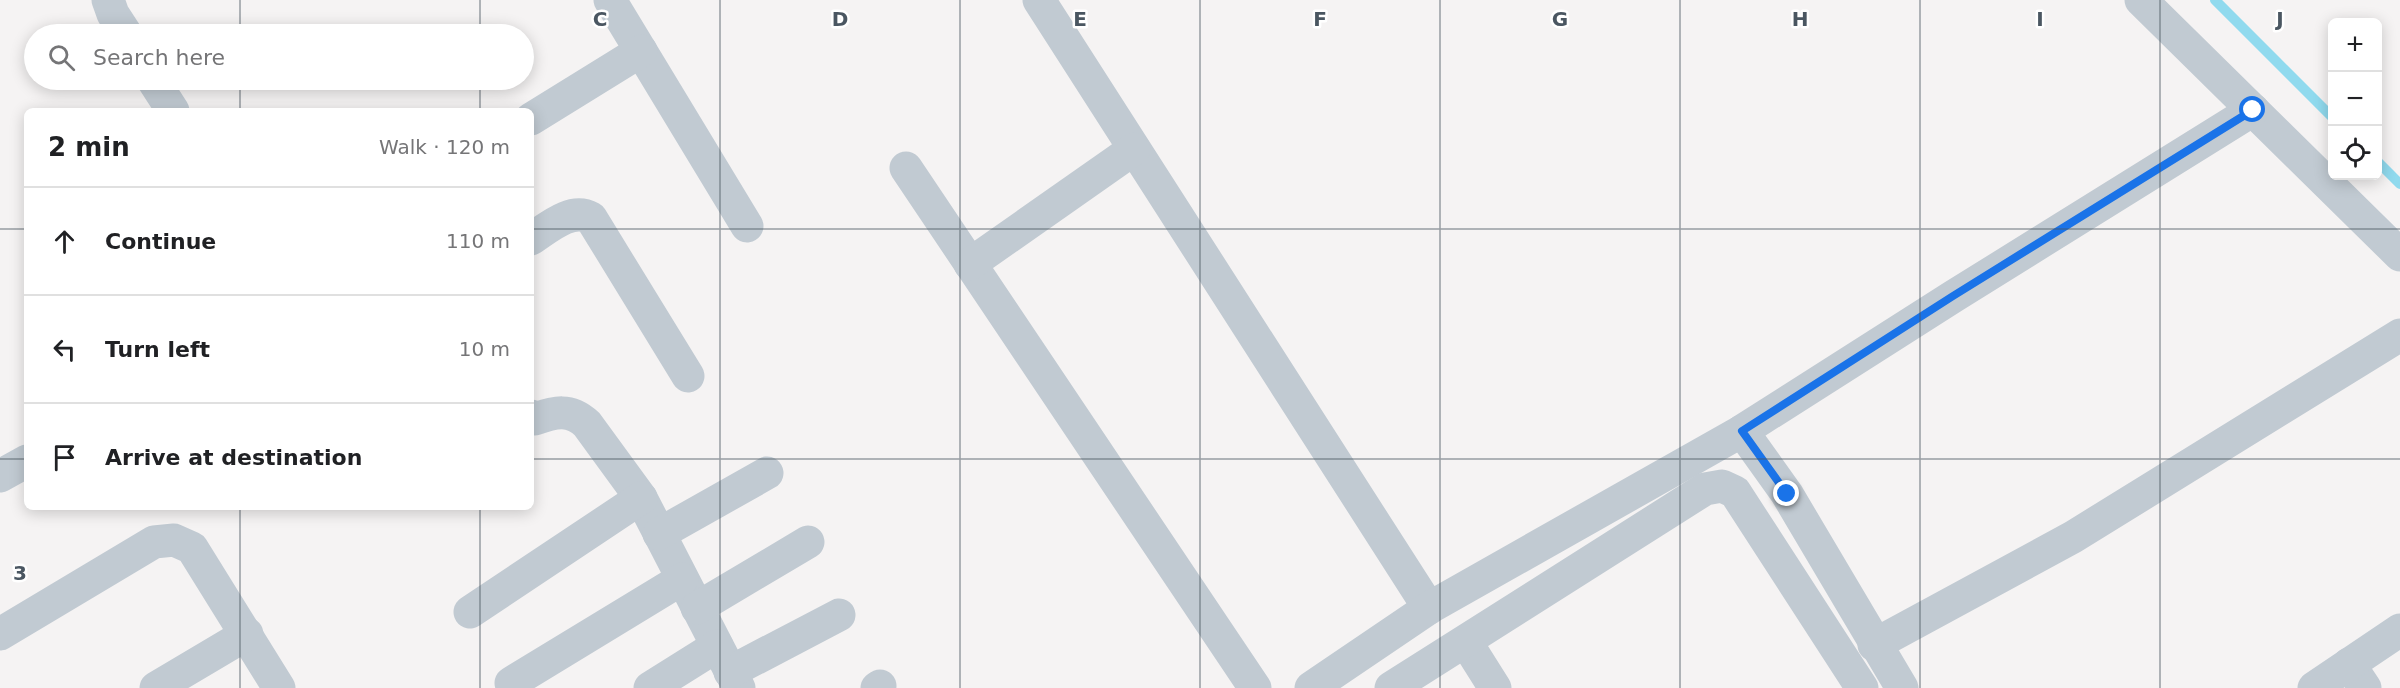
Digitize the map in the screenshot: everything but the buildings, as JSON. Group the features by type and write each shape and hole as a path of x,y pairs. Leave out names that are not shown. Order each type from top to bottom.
{"street":[{"path":"108,0 121,24"},
{"path":"610,0 747,225"},
{"path":"1039,0 1429,608"},
{"path":"2141,0 2400,255"},
{"path":"534,117 641,51"},
{"path":"159,90 171,108"},
{"path":"1311,688 1429,608 1742,431 1953,296 2253,110"},
{"path":"970,264 1134,149"},
{"path":"906,168 1255,688"},
{"path":"534,237 572,214 583,213 591,218 688,376"},
{"path":"1874,645 2073,537 2400,334"},
{"path":"534,418 560,411 580,417 641,498 729,668"},
{"path":"1742,431 1787,494 1874,645 1902,688"},
{"path":"0,476 24,463"},
{"path":"659,534 767,473"},
{"path":"1391,688 1705,489 1722,486 1735,492 1862,688"},
{"path":"470,612 641,498"},
{"path":"0,634 154,542 174,540 192,549 279,688"},
{"path":"698,608 807,542"},
{"path":"511,683 682,579"},
{"path":"650,688 729,668 838,615"},
{"path":"2314,688 2357,676 2400,630"},
{"path":"156,688 247,634"},
{"path":"1466,642 1495,688"}],"waterway":[{"path":"2215,0 2328,113"},
{"path":"2382,166 2400,184"}],"route":[{"path":"1787,494 1742,431 1953,296 2253,110"}]}
